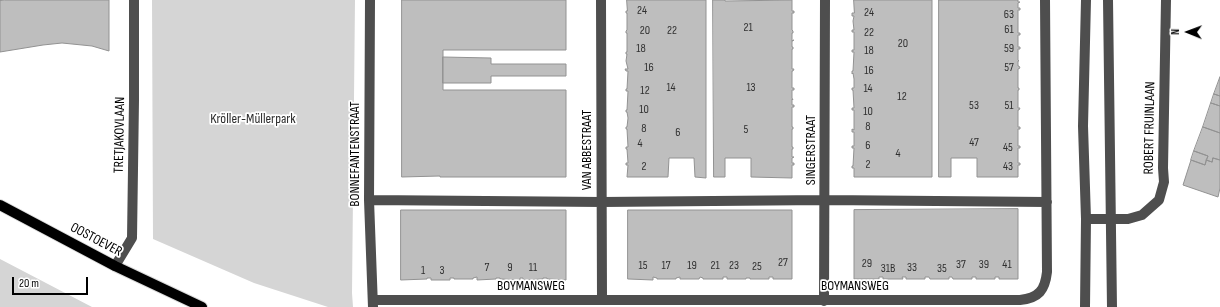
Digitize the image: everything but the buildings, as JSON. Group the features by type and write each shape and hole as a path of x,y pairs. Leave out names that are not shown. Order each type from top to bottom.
{"main road":[{"name":"OOSTOEVER","path":"0,205 115,266 202,307"}],"street":[{"name":"TRETJAKOVLAAN","path":"115,266 132,238 134,0"},
{"name":"BONNEFANTENSTRAAT","path":"370,0 369,200 373,304"},
{"name":"VAN ABBESTRAAT","path":"601,0 602,300"},
{"name":"SINGERSTRAAT","path":"824,301 825,0"},
{"name":"BOYMANSWEG","path":"373,304 602,300 824,301 1020,300 1034,298 1041,291 1048,272 1045,0"},
{"path":"1085,307 1086,219 1083,126 1086,0"},
{"path":"1108,0 1112,307"},
{"name":"ROBERT FRUINLAAN","path":"1086,219 1128,218 1142,215 1159,200 1164,182 1166,0"},
{"path":"369,200 602,202 825,200 1047,202"}],"green space":[{"name":"Kröller-Müllerpark","path":"152,0 355,0 353,307 328,307 254,283 153,239"},
{"path":"0,259 92,307 0,307"}]}
